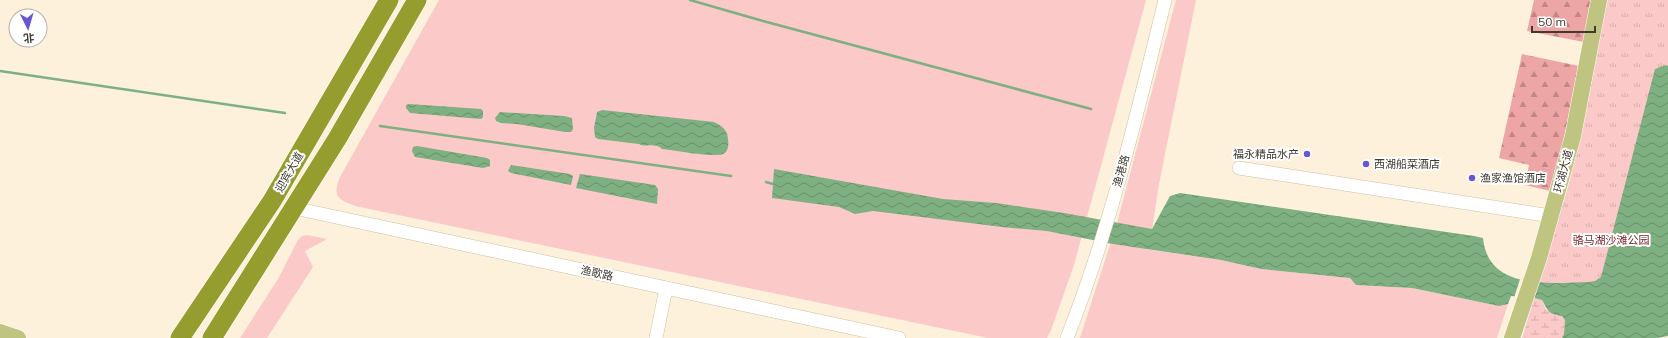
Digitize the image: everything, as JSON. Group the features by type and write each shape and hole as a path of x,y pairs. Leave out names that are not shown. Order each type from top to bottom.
{"highway":[{"name":"迎宾大道","path":"180,338 272,201 389,0"},
{"name":"迎宾大道","path":"212,338 337,138 417,0"}],"main road":[{"name":"环湖大道","path":"1514,334 1539,258 1573,136 1599,0"},
{"path":"0,332 18,338"}],"street":[{"name":"渔港路","path":"1067,338 1095,263 1134,125 1166,0"},
{"path":"1239,168 1551,216"},
{"name":"渔歌路","path":"294,208 899,338"},
{"path":"656,338 666,288"}],"green space":[{"path":"439,0 1146,0 1074,265 1051,330 1047,338 988,338 355,206 344,202 337,193 340,177"},
{"path":"1176,0 1196,0 1159,184 1152,230 1145,249 1221,260 1261,269 1350,278 1356,285 1412,288 1499,306 1508,304 1497,338 1080,338 1117,223"},
{"path":"1534,0 1592,0 1584,42 1527,31"},
{"name":"骆马湖沙滩公园","path":"1606,0 1668,0 1668,314 1538,283 1568,187 1583,126"},
{"path":"1522,54 1579,66 1563,143 1550,191 1525,185 1529,165 1499,158"},
{"path":"307,235 327,239 305,251 313,267 267,338 240,338 278,279 298,240 302,236"},
{"path":"1534,298 1542,300 1546,310 1562,316 1565,320 1564,334 1562,338 1522,338"}],"water":[{"path":"1666,65 1668,66 1668,336 1657,338 1562,338 1564,334 1565,320 1562,316 1549,311 1542,300 1534,298 1511,296 1508,304 1499,306 1412,288 1356,285 1350,278 1261,269 1221,260 1113,244 1047,231 873,211 855,214 839,207 772,198 774,169 943,199 996,203 1064,213 1152,229 1170,196 1180,193 1474,236 1483,238 1487,255 1496,267 1509,275 1524,280 1540,282 1589,282 1595,281 1601,277 1655,69"},
{"path":"406,105 481,109 483,111 483,117 481,119 410,113 406,108"},
{"path":"602,110 714,122 726,131 728,137 728,148 723,154 712,155 662,149 654,145 642,145 598,139 595,137 594,128 597,112"},
{"path":"500,112 564,116 572,118 573,129 571,132 565,132 517,124 501,123 496,121 495,118"},
{"path":"417,146 487,158 490,160 490,166 483,168 415,157 412,151 413,147"},
{"path":"511,165 570,174 573,176 571,185 511,173 508,171"},
{"path":"580,174 655,185 658,189 657,204 576,188"}],"pier":[{"path":"1520,279 1538,283 1534,300 1514,298"}],"waterway":[{"path":"690,0 1091,109"},
{"path":"0,71 285,113"},
{"path":"380,126 731,176"},
{"path":"766,182 773,184"}],"place":[{"name":"福永精品水产","path":"1307,154"},
{"name":"西湖船菜酒店","path":"1366,164"},
{"name":"渔家渔馆酒店","path":"1472,178"}]}
